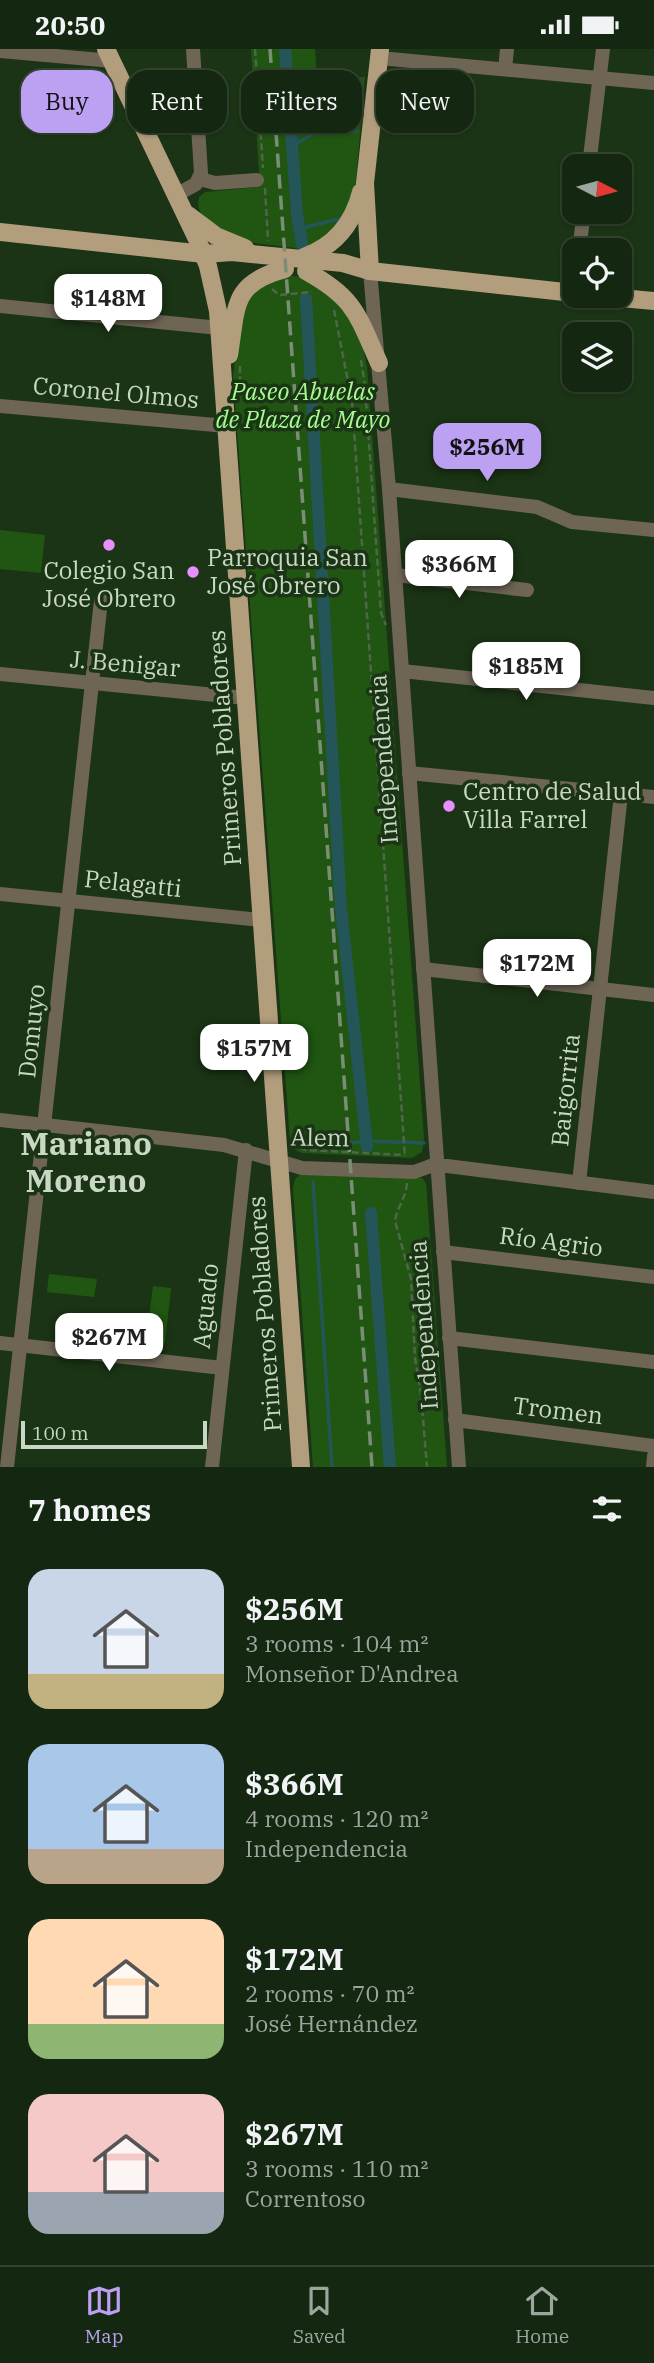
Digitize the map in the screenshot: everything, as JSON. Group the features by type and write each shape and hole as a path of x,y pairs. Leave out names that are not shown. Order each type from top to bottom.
{"main road":[{"name":"Independencia","path":"370,271 365,211 366,169 379,53"},
{"name":"Primeros Pobladores","path":"109,55 204,254 215,293 227,426 300,1467"},
{"path":"224,386 240,297 257,278 296,266 324,248 346,227 357,207 366,169"},
{"path":"180,203 216,236 270,248 335,289 347,299 359,319 379,363"},
{"path":"0,232 204,254 270,248"},
{"path":"204,254 226,263 296,266 347,263 370,271 562,292"},
{"path":"632,299 654,301"}],"street":[{"path":"180,203 200,179 193,49"},
{"path":"505,69 507,49"},
{"path":"590,154 603,49"},
{"path":"0,51 109,55"},
{"path":"379,53 505,69 654,83"},
{"path":"200,179 215,183 257,180"},
{"name":"Independencia","path":"370,271 389,489 423,969 433,1166 443,1252 459,1467"},
{"path":"0,306 219,328"},
{"name":"Coronel Olmos","path":"0,406 227,426"},
{"path":"389,489 537,507 572,521 654,530"},
{"path":"395,575 527,590"},
{"name":"Domuyo","path":"7,1467 102,600"},
{"path":"402,671 654,698"},
{"name":"J. Benigar","path":"0,674 246,698"},
{"path":"409,772 654,797"},
{"name":"Baigorrita","path":"579,1183 621,793"},
{"name":"Pelagatti","path":"0,894 261,920"},
{"path":"423,969 654,995"},
{"name":"Alem","path":"0,1120 224,1145 279,1160 414,1163 654,1192"},
{"name":"Aguado","path":"212,1467 246,1150"},
{"name":"Río Agrio","path":"443,1252 654,1277"},
{"path":"449,1338 654,1362"},
{"path":"0,1343 222,1368"},
{"name":"Tromen","path":"456,1420 654,1446"},
{"path":"653,1467 654,1457"}],"path":[{"path":"255,49 270,248"},
{"path":"270,284 273,292 279,295 318,293"},
{"path":"293,1140 296,1147 306,1150 405,1157 352,402 331,300"},
{"path":"240,362 241,409"},
{"path":"407,1176 406,1194 395,1221 411,1279 415,1358 427,1467"}],"green space":[{"path":"251,49 315,49 316,70 252,70"},
{"path":"362,77 365,77 362,111"},
{"path":"256,133 360,133 355,191 334,234 303,249 245,242 202,217 198,206 199,197 205,192 260,187"},
{"name":"Paseo Abuelas de Plaza de Mayo","path":"301,277 333,291 361,339 367,366 424,1138 422,1152 412,1158 302,1153 294,1149 290,1140 233,376 242,305 269,278"},
{"path":"0,530 45,535 41,573 0,569"},
{"path":"301,1174 416,1177 422,1178 426,1183 447,1467 313,1467 293,1188 295,1179"},
{"path":"49,1274 97,1279 94,1297 47,1292"},
{"path":"153,1286 171,1288 165,1343 146,1341"}],"waterway":[{"path":"285,49 297,213 302,245"},
{"path":"292,146 315,133"},
{"path":"300,232 306,227 343,218"},
{"path":"306,299 341,908 367,1147"},
{"path":"296,1139 323,1147 366,1141 424,1143"},
{"path":"313,1182 332,1467"},
{"path":"371,1213 390,1467"}],"railway":[{"path":"270,49 372,1467"}],"place":[{"name":"Colegio San José Obrero","path":"109,545"},
{"name":"Parroquia San José Obrero","path":"193,572"},
{"name":"Centro de Salud Villa Farrel","path":"449,806"}],"district":[{"name":"Mariano Moreno","path":"86,1162"}]}
